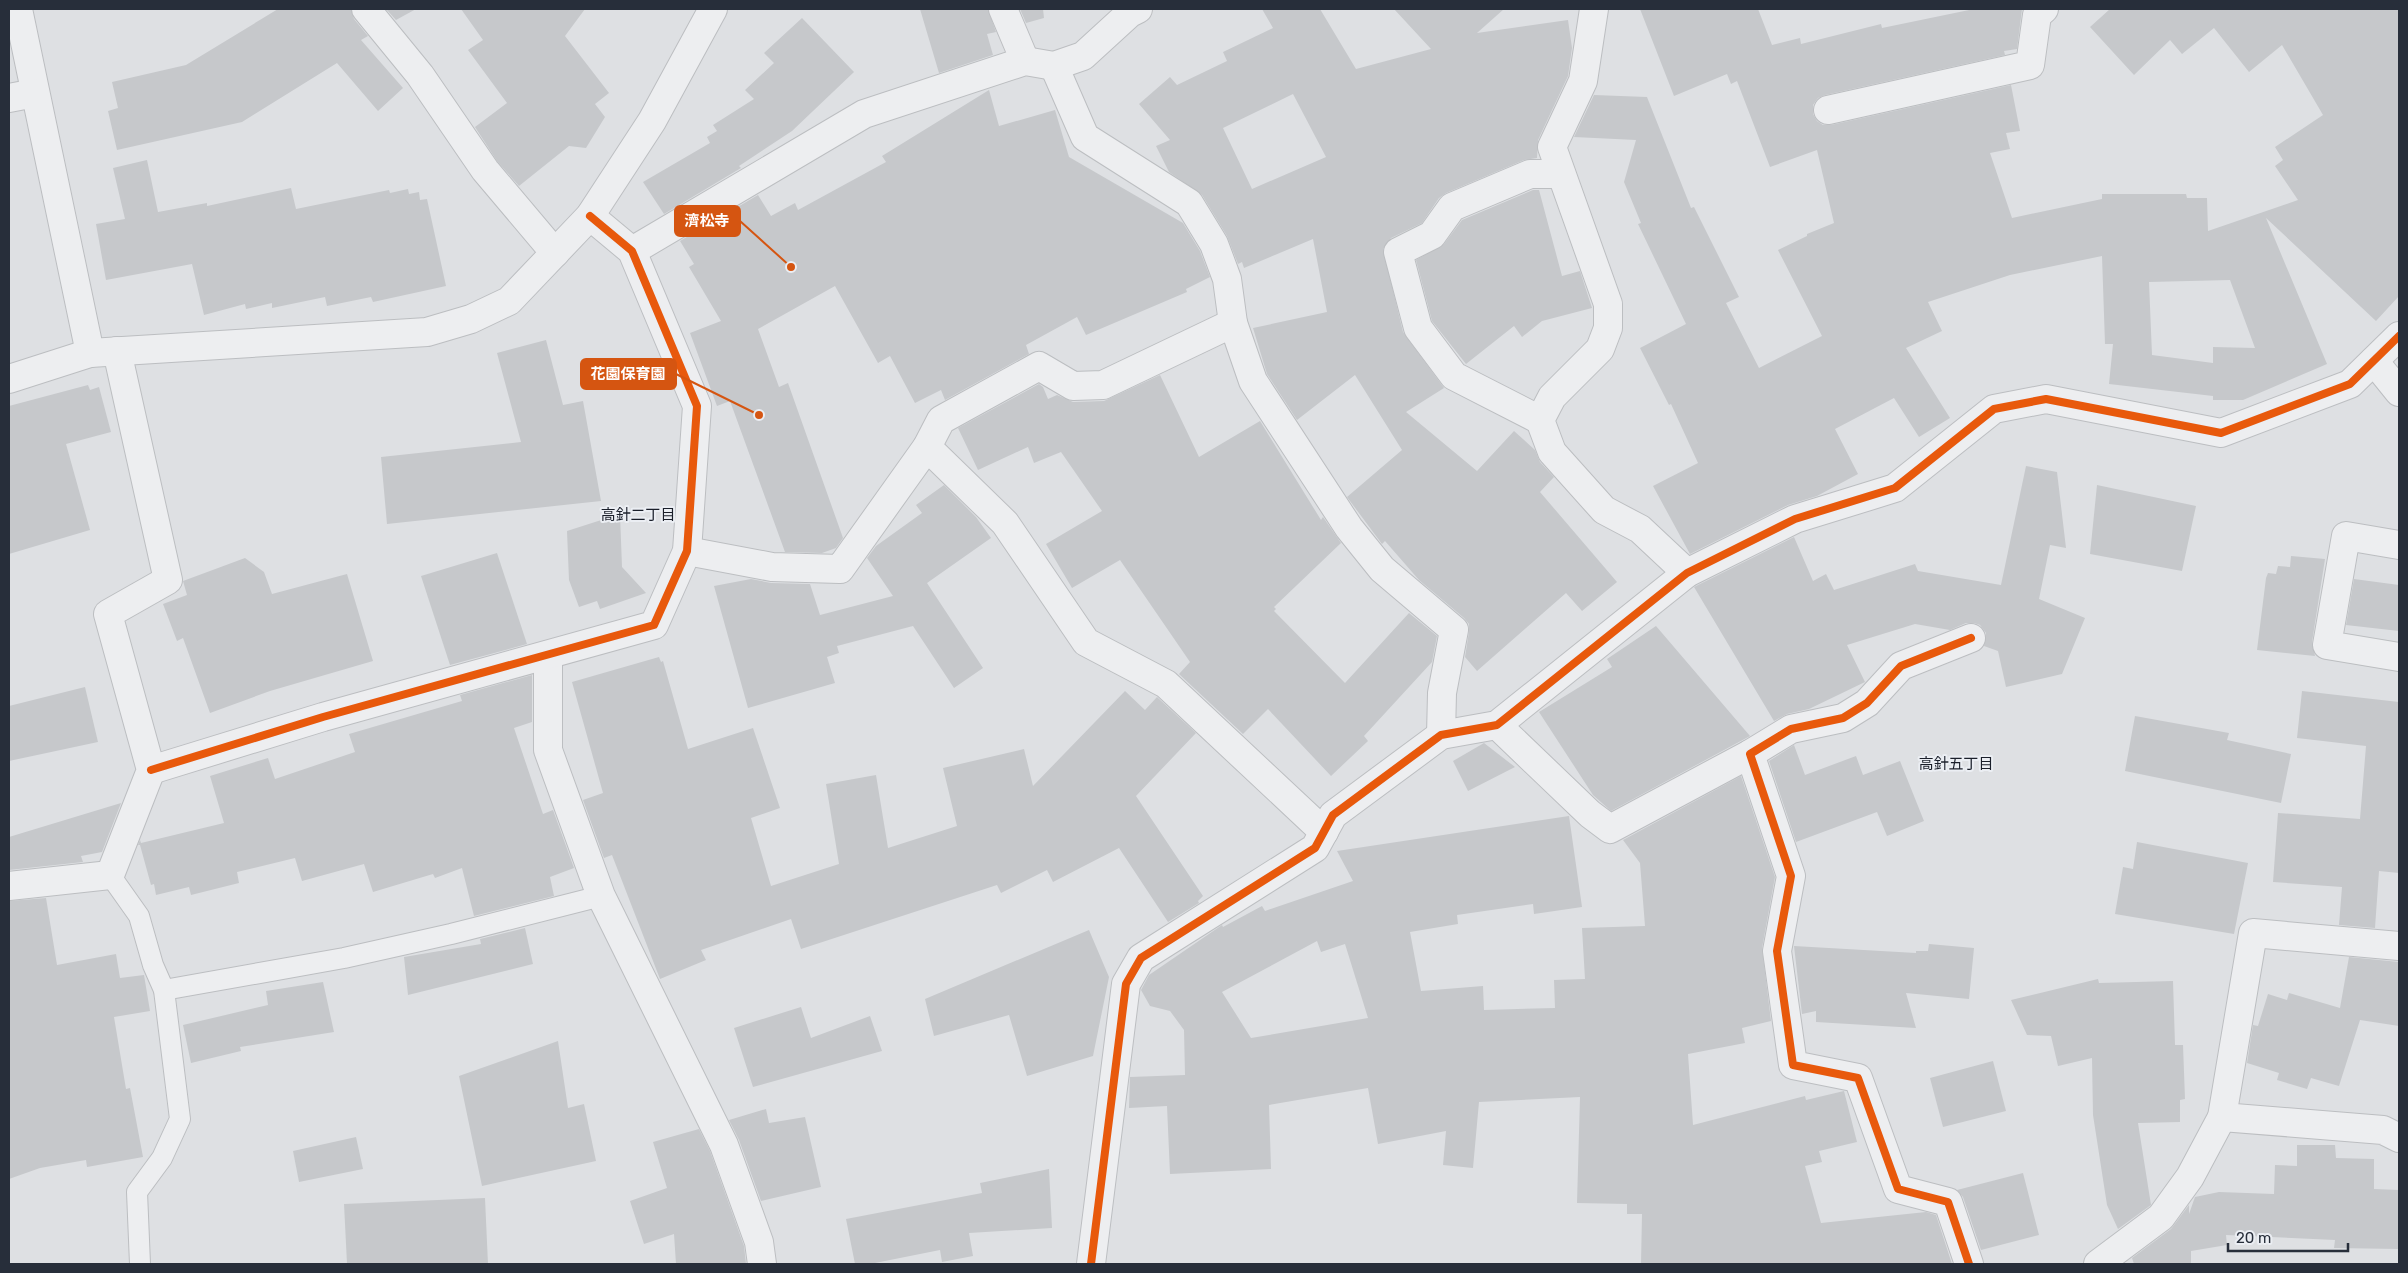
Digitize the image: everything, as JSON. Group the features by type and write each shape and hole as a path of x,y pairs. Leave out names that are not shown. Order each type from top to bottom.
{"street":[{"path":"18,9 90,353"},
{"path":"366,9 420,74 485,170 555,253"},
{"path":"9,379 90,353 427,332 471,319 508,302 590,216 652,121 713,9"},
{"path":"1003,9 1024,61"},
{"path":"632,251 864,114 1024,61 1054,66 1083,56 1130,13 1138,9"},
{"path":"1540,420 1552,397 1600,349 1608,328 1608,304 1552,147 1583,81 1594,9"},
{"path":"1828,110 2030,65 2038,15 2044,9"},
{"path":"1054,66 1085,137 1189,203 1214,244 1227,279 1233,323 1253,381 1349,528 1382,569 1454,630 1442,693 1441,735"},
{"path":"9,98 35,93"},
{"path":"1561,174 1530,174 1452,207 1432,236 1398,252 1418,328 1454,376 1540,420 1552,452 1604,510 1640,529 1687,573"},
{"path":"151,770 323,717 654,625 688,551 697,406 632,251 590,216"},
{"path":"688,551 772,567 840,568 927,447 941,420 1038,366 1073,386 1103,385 1233,323"},
{"path":"1091,1264 1126,984 1141,958 1315,848 1333,815 1441,735 1497,725 1687,573 1795,519 1895,488 1994,409 2046,399 2221,433 2350,384 2399,336"},
{"path":"9,886 110,875 151,770 108,614 168,580 117,351"},
{"path":"2374,361 2399,392"},
{"path":"927,447 1005,523 1086,642 1166,684 1324,832"},
{"path":"2399,545 2346,536 2327,645 2399,658"},
{"path":"1497,725 1590,814 1610,829 1750,754 1791,729 1843,718 1867,703 1901,666 1971,638"},
{"path":"548,655 548,750 601,896 724,1145 759,1242 762,1264"},
{"path":"1750,754 1790,876 1777,951 1793,1065 1858,1078 1898,1189 1948,1202 1969,1264"},
{"path":"2098,1264 2161,1217 2190,1177 2222,1117 2253,933 2399,946"},
{"path":"2222,1117 2383,1130 2399,1138"}],"lane":[{"path":"110,875 139,916 153,965 164,990 180,1119 162,1158 137,1192 140,1264"},
{"path":"164,990 344,958 451,934 601,896"}],"building":[{"path":"278,9 351,9 354,19 368,36 361,40 403,88 378,111 337,63 242,122 117,150 108,111 118,108 112,82 186,65"},
{"path":"386,9 416,9 396,20"},
{"path":"461,9 585,9 565,36 609,93 595,104 605,117 586,148 569,146 519,186 497,161 475,127 507,103 468,50 483,40"},
{"path":"920,9 988,9 996,32 987,34 993,55 939,73"},
{"path":"1020,9 1043,9 1044,18 1026,23"},
{"path":"1262,9 1320,9 1356,69 1431,49 1394,9 1504,9 1477,33 1568,20 1572,48 1568,76 1538,140 1537,158 1524,160 1446,193 1439,198 1422,223 1391,238 1383,249 1403,332 1444,388 1406,412 1477,471 1514,431 1535,450 1540,462 1554,477 1540,492 1617,582 1582,611 1566,593 1477,671 1465,657 1469,624 1419,580 1385,541 1382,544 1347,497 1402,450 1355,375 1297,420 1267,374 1253,328 1327,312 1313,239 1244,268 1242,262 1238,264 1227,236 1202,195 1169,172 1156,146 1170,140 1139,104 1170,77 1177,85 1227,61 1223,52 1273,28","holes":["1293,94 1326,157 1252,189 1223,128"]},
{"path":"1640,9 1758,9 1772,45 1800,38 1801,44 1881,24 1882,28 1974,9 2022,9 2017,49 2004,51 2005,55 1825,95 1818,98 1813,105 1813,114 1817,121 1823,125 1831,125 2011,85 2020,131 2006,133 2010,149 1990,153 2012,218 2102,199 2102,194 2186,194 2187,198 2207,198 2208,231 2298,200 2275,166 2283,160 2275,147 2323,115 2282,45 2249,72 2214,28 2182,54 2170,40 2134,75 2090,27 2110,9 2399,9 2399,296 2376,321 2266,218 2327,364 2243,400 2213,400 2213,396 2109,384 2113,344 2105,344 2102,256 2010,275 1928,302 1942,331 1906,348 1950,418 1919,437 1894,398 1835,429 1858,474 1817,496 1788,505 1690,554 1653,486 1698,463 1671,404 1669,405 1640,348 1686,324 1638,224 1641,223 1624,182 1636,140 1574,137 1594,95 1647,97 1691,208 1694,207 1739,297 1726,303 1759,368 1822,336 1778,250 1807,236 1807,234 1834,223 1817,150 1770,167 1737,81 1731,84 1727,74 1674,96","holes":["2230,280 2255,348 2213,347 2213,363 2152,355 2149,282"]},
{"path":"802,18 854,72 792,131 739,166 741,168 664,214 643,182 710,143 707,137 717,131 713,125 754,99 745,90 774,63 764,53"},
{"path":"989,90 999,126 1055,110 1069,157 1183,223 1200,251 1210,277 1186,289 1187,292 1086,335 1077,317 1026,345 1029,354 945,400 941,390 915,403 890,356 878,363 835,286 758,329 779,387 788,383 843,538 836,548 822,553 785,552 730,401 717,406 690,333 721,321 689,267 694,264 680,241 758,195 771,216 795,203 798,210 886,162 882,156"},
{"path":"147,160 158,212 207,203 207,206 291,188 296,209 389,190 390,193 408,189 409,194 419,192 420,200 427,199 446,286 373,302 371,297 327,306 325,297 272,308 272,303 246,309 245,304 204,315 192,264 106,280 96,224 125,219 113,168"},
{"path":"1533,190 1539,190 1562,276 1580,271 1592,308 1542,321 1522,337 1514,326 1466,364 1432,321 1416,260 1444,244 1462,220"},
{"path":"546,340 563,405 583,401 601,501 387,524 381,457 521,442 497,353"},
{"path":"1160,375 1199,457 1260,421 1321,520 1323,517 1341,543 1274,607 1276,609 1274,611 1345,683 1409,613 1437,636 1432,662 1364,736 1368,741 1331,776 1268,709 1243,734 1179,674 1190,662 1120,560 1072,588 1046,544 1102,511 1061,452 1034,463 1028,447 978,470 958,428 1039,384 1043,387 1048,399 1057,395 1073,402 1104,401"},
{"path":"88,385 90,390 99,387 111,432 66,444 90,530 9,554 9,406"},
{"path":"2026,466 2057,472 2066,548 2050,545 2039,599 2085,618 2062,674 2006,687 1998,651 1984,646 1986,633 1980,625 1966,623 1950,630 1915,624 1847,645 1865,682 1809,709 1787,714 1774,721 1694,587 1794,537 1813,581 1826,574 1834,590 1915,564 1918,571 2001,585"},
{"path":"944,485 976,517 991,538 927,583 983,668 954,688 913,626 837,646 839,653 827,657 835,683 748,708 714,586 751,579 771,583 810,584 820,615 893,596 867,558 876,546 922,513 916,505"},
{"path":"2097,485 2196,506 2182,571 2090,554"},
{"path":"620,514 622,567 646,593 600,609 597,601 579,607 569,580 567,531"},
{"path":"497,553 527,644 450,665 421,576"},
{"path":"2291,556 2325,559 2312,642 2315,656 2257,650 2266,578 2268,573 2276,574 2278,566 2290,567"},
{"path":"245,558 264,572 272,594 347,574 373,661 270,691 210,713 183,638 177,641 163,604 187,595 183,581"},
{"path":"2354,579 2399,585 2399,631 2346,625"},
{"path":"1656,626 1750,736 1611,811 1593,795 1539,712 1612,667 1607,659"},
{"path":"659,657 661,662 663,661 688,749 753,728 780,808 751,818 771,886 839,864 826,784 876,775 888,848 957,826 943,768 1024,749 1033,786 1125,691 1145,710 1157,697 1196,733 1136,796 1203,896 1198,901 1199,903 1168,922 1119,848 1053,882 1047,870 1001,893 997,885 801,949 791,919 701,950 706,960 660,979 612,855 604,858 583,800 603,793 572,682"},
{"path":"532,675 532,722 514,728 543,814 553,810 574,868 550,877 554,896 474,916 462,868 435,878 433,874 373,892 364,864 302,881 295,858 237,872 239,883 191,895 189,887 156,895 154,884 151,885 140,845 138,845 140,840 141,843 224,823 210,776 268,758 275,779 355,752 349,734 462,701 460,695"},
{"path":"85,687 98,742 9,761 9,706"},
{"path":"2302,691 2399,702 2399,873 2379,871 2375,928 2339,925 2342,887 2273,882 2278,813 2360,819 2366,746 2297,738"},
{"path":"2135,716 2229,733 2227,740 2291,754 2281,803 2125,771"},
{"path":"1484,743 1515,767 1468,791 1453,761"},
{"path":"1794,745 1805,775 1856,756 1863,775 1900,761 1924,821 1887,836 1877,812 1796,842 1769,761"},
{"path":"1741,776 1775,877 1762,948 1771,1021 1742,1028 1745,1043 1688,1054 1693,1125 1805,1096 1806,1100 1844,1091 1857,1142 1819,1151 1822,1162 1805,1166 1821,1223 1926,1212 1936,1215 1952,1264 1641,1264 1642,1214 1627,1214 1627,1204 1577,1203 1580,1097 1479,1102 1473,1168 1443,1165 1446,1131 1378,1144 1368,1088 1269,1105 1271,1169 1170,1174 1167,1106 1129,1108 1130,1077 1185,1075 1184,1030 1170,1011 1150,1006 1141,990 1149,975 1222,925 1223,927 1262,906 1265,911 1353,881 1337,851 1569,816 1582,907 1534,914 1533,904 1457,915 1458,924 1410,932 1421,991 1483,986 1484,1010 1555,1008 1554,980 1585,979 1582,928 1645,926 1640,863 1623,840","holes":["1317,941 1321,952 1345,944 1368,1018 1251,1038 1222,992"]},
{"path":"121,803 102,852 81,856 83,862 9,870 9,837"},
{"path":"2137,842 2248,863 2234,934 2115,914 2123,867 2133,869"},
{"path":"46,898 57,965 116,954 120,978 144,975 150,1011 114,1017 126,1089 130,1088 143,1157 87,1167 86,1160 40,1168 9,1179 9,901"},
{"path":"525,928 533,964 408,995 404,957 481,944 480,939"},
{"path":"1089,930 1109,977 1093,1056 1027,1076 1009,1015 934,1036 925,999"},
{"path":"1929,944 1974,948 1969,999 1906,993 1916,1028 1816,1022 1816,1011 1802,1014 1794,946 1916,953 1916,951 1928,951"},
{"path":"2349,957 2399,962 2399,1026 2360,1020 2339,1086 2311,1078 2307,1089 2277,1080 2279,1073 2247,1063 2253,1025 2258,1026 2268,994 2287,1000 2289,993 2340,1008"},
{"path":"2098,979 2099,983 2173,981 2175,1045 2183,1045 2185,1099 2180,1100 2180,1122 2138,1123 2151,1205 2118,1229 2107,1205 2093,1115 2092,1058 2058,1066 2051,1036 2027,1035 2011,1000"},
{"path":"323,982 334,1032 240,1047 241,1051 191,1063 183,1025 268,1005 266,991"},
{"path":"801,1007 811,1038 870,1016 882,1051 753,1087 734,1028"},
{"path":"558,1041 568,1108 584,1104 596,1161 482,1186 459,1076"},
{"path":"1993,1061 2006,1111 1943,1127 1930,1078"},
{"path":"766,1109 769,1123 805,1117 821,1187 761,1201 739,1140 729,1120"},
{"path":"699,1129 710,1151 744,1246 746,1264 676,1264 674,1234 644,1244 630,1201 667,1188 653,1142"},
{"path":"356,1137 363,1169 299,1182 293,1151"},
{"path":"2297,1145 2335,1145 2336,1158 2374,1159 2374,1189 2399,1190 2399,1249 2334,1248 2335,1240 2226,1235 2227,1245 2191,1251 2191,1264 2134,1264 2132,1258 2171,1229 2189,1205 2189,1214 2195,1197 2219,1192 2274,1194 2275,1165 2297,1166"},
{"path":"1049,1169 1052,1228 969,1233 973,1256 942,1262 940,1250 870,1264 855,1264 846,1219 982,1193 980,1183"},
{"path":"2023,1173 2039,1235 1981,1250 1963,1197 1957,1190"},
{"path":"485,1198 488,1264 347,1264 344,1204"}],"cycle path":[{"path":"151,770 323,717 654,625 687,551 697,406 632,251 590,216"},
{"path":"1091,1264 1126,984 1141,958 1315,848 1333,815 1441,735 1497,725 1687,573 1795,519 1895,488 1994,409 2046,399 2221,433 2350,384 2399,336"},
{"path":"1969,1264 1948,1202 1898,1189 1858,1078 1793,1065 1777,951 1791,876 1750,754 1791,729 1843,718 1867,703 1901,666 1971,638"}],"place":[{"name":"濟松寺","path":"791,267"},
{"name":"花園保育園","path":"759,415"}],"district":[{"name":"高針二丁目","path":"638,515"},
{"name":"高針五丁目","path":"1956,764"}]}
